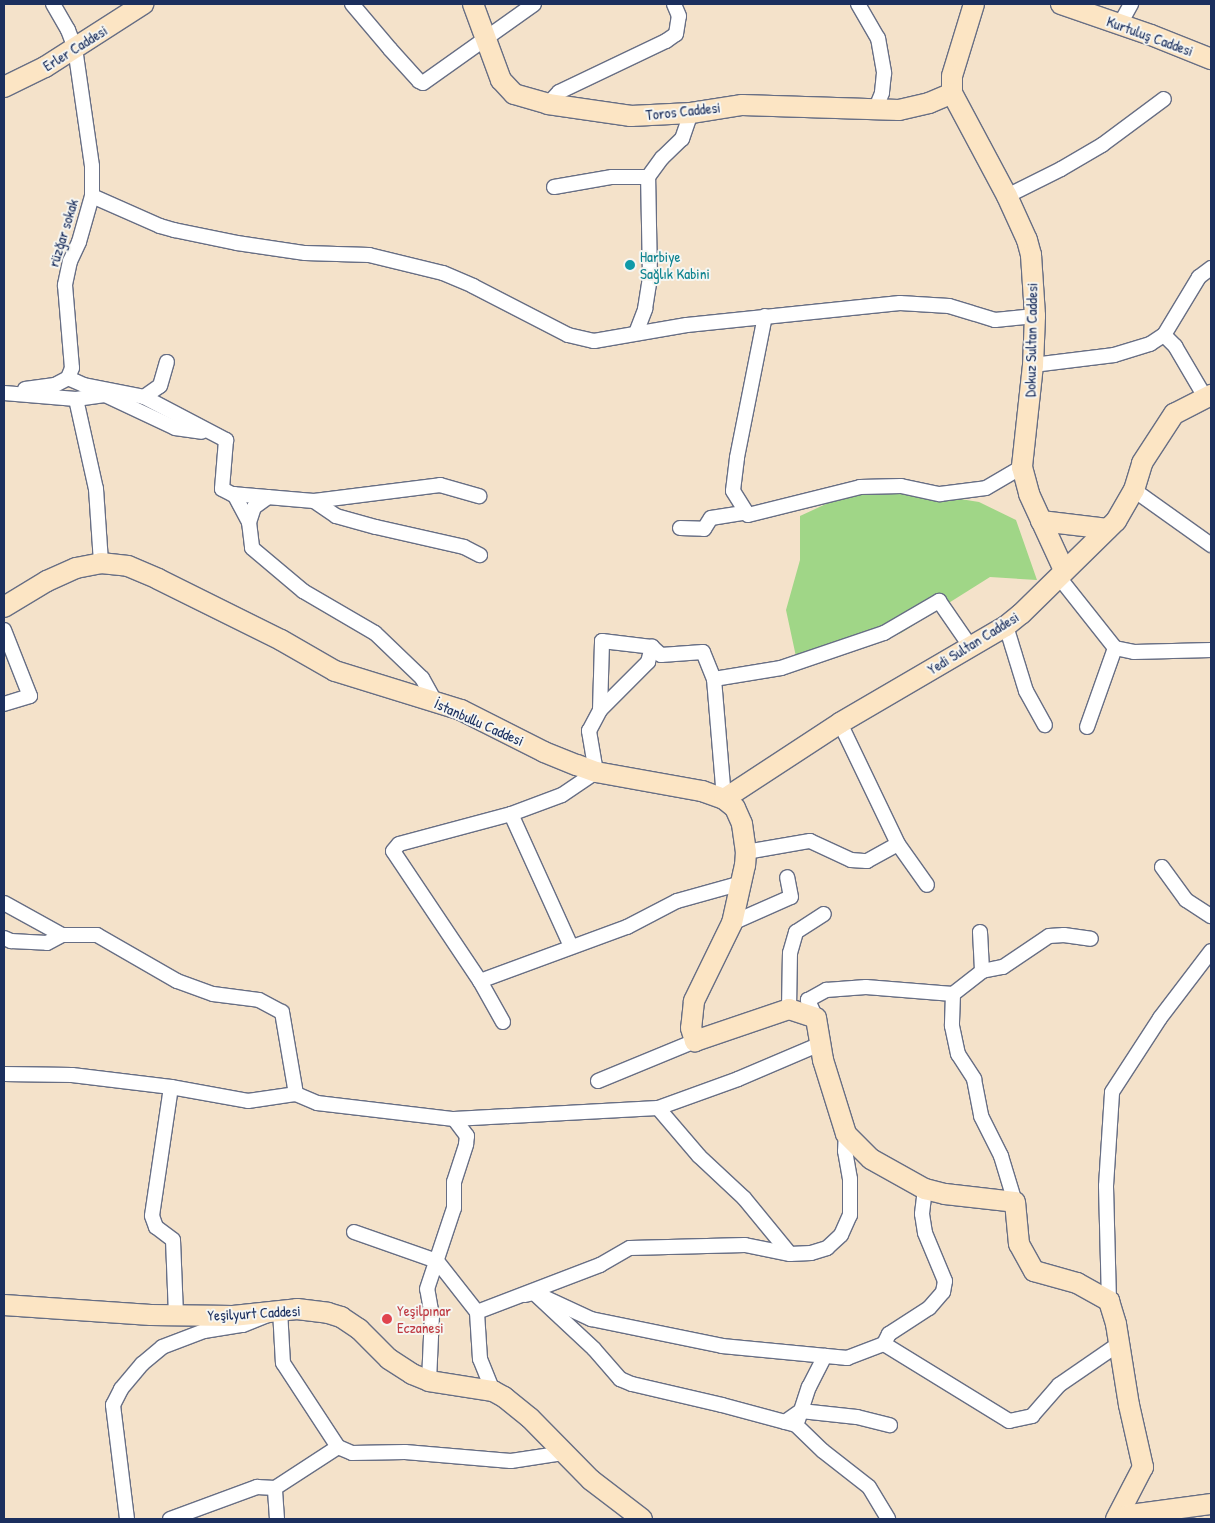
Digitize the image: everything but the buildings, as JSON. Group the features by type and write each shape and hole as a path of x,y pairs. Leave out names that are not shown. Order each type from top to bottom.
{"street":[{"name":"rüzğar sokak","path":"53,4 68,30 75,48 92,166 92,196 79,242 70,261 65,285 68,339 72,368 68,378"},
{"name":"Erler Caddesi","path":"4,87 45,67 143,4"},
{"path":"352,4 396,56 423,83 534,4"},
{"name":"Toros Caddesi","path":"473,4 501,80 507,88 523,98 548,104 631,116 691,113 742,105 874,110 912,108 952,93"},
{"path":"548,104 559,92 666,41 676,34 679,16 674,4"},
{"path":"858,4 878,38 884,73 882,93 874,110"},
{"path":"952,93 952,76 974,4"},
{"name":"Kurtuluş Caddesi","path":"1061,4 1120,24 1211,59"},
{"path":"1120,24 1131,4"},
{"name":"Dokuz Sultan Caddesi","path":"952,93 1007,196 1028,240 1031,255 1035,316 1033,364 1022,467 1027,488 1061,573"},
{"path":"1007,196 1061,169 1102,145 1164,99"},
{"path":"636,333 645,310 650,277 648,177 662,158 682,139 691,113"},
{"path":"554,186 612,177 648,177"},
{"path":"92,196 160,226 174,230 237,243 305,253 369,255 443,273 473,286 568,335 594,341 621,338 636,333 765,316 900,303 949,306 995,320 1035,316"},
{"path":"1033,364 1114,355 1150,344 1164,335 1199,277 1211,268"},
{"path":"747,512 733,491 737,458 765,316"},
{"path":"1164,335 1175,346 1208,396"},
{"path":"144,398 160,386 167,362"},
{"path":"4,393 55,385 68,378 84,385 144,398 226,440 222,489 234,494 314,501 440,485 479,496"},
{"path":"4,393 76,399 105,395 174,428 213,434"},
{"name":"Yedi Sultan Caddesi","path":"724,799 840,722 1006,626 1108,528 1128,504 1142,463 1170,419 1183,408 1208,396"},
{"path":"76,399 96,488 102,563"},
{"path":"680,528 704,529 712,518 747,512 748,514 860,487 901,486 940,494 986,488 1022,467"},
{"path":"1134,490 1211,545"},
{"path":"234,494 249,522 252,548 302,590 376,633 422,678 436,701"},
{"path":"249,522 254,507 268,497"},
{"path":"314,501 336,516 464,547 480,555"},
{"path":"1041,521 1108,528"},
{"name":"İstanbullu Caddesi","path":"4,607 76,568 113,563 140,570 282,640 334,670 436,701 481,719 544,752 596,772 675,785 724,799"},
{"path":"1061,573 1115,648 1134,652 1211,650"},
{"path":"714,679 781,668 884,633 939,601 970,646"},
{"path":"1006,626 1026,691 1045,725"},
{"path":"4,630 30,696 4,704"},
{"path":"600,710 602,640 652,647 661,656 703,652 714,679 724,799 739,815 746,852 742,883 732,923 694,1001 691,1028 695,1042"},
{"path":"504,1022 480,981 393,851 399,844 511,814 562,795 596,772 588,731 600,710 648,662 652,647"},
{"path":"1087,726 1115,648"},
{"path":"840,722 898,844 927,885"},
{"path":"511,814 571,946"},
{"path":"746,852 810,841 851,860 867,861 898,844"},
{"path":"1162,867 1186,900 1211,916"},
{"path":"732,923 792,897 786,877"},
{"path":"480,981 627,926 677,901 742,883"},
{"path":"4,903 62,935"},
{"path":"790,1009 790,953 796,932 824,914"},
{"path":"980,932 982,971"},
{"path":"4,938 11,941 47,943 62,935 97,935 177,981 213,994 259,1000 282,1012 296,1094"},
{"path":"477,1312 600,1265 630,1248 745,1245 790,1254 811,1253 827,1248 841,1235 850,1215 850,1179 845,1151 846,1134 833,1098 816,1018 808,1000 826,990 866,987 953,994 982,971 1002,967 1049,936 1064,935 1090,939"},
{"path":"1116,1519 1126,1496 1143,1468 1128,1405 1120,1343 1109,1301 1106,1186 1112,1092 1160,1018 1211,951"},
{"path":"953,994 952,1026 958,1054 974,1079 981,1116 1002,1156 1014,1202 1019,1244 1034,1271 1077,1283 1109,1301"},
{"path":"598,1081 695,1042 790,1009 816,1018"},
{"path":"4,1074 72,1075 171,1087 248,1101 296,1094 317,1103 454,1119 658,1108 738,1079 820,1044"},
{"path":"171,1087 152,1216 156,1227 173,1240 176,1316"},
{"path":"658,1108 699,1156 744,1198 790,1254"},
{"path":"429,1381 432,1316 427,1289 438,1261 454,1208 454,1182 467,1136 454,1119"},
{"path":"846,1134 870,1159 926,1189 954,1196 1014,1202"},
{"path":"517,1297 534,1293 591,1318 722,1346 847,1358 884,1344 890,1334 929,1308 943,1292 945,1281 926,1233 922,1214 926,1189"},
{"path":"354,1232 438,1261 477,1312 480,1359 493,1391"},
{"path":"534,1293 594,1349 620,1379 632,1384 790,1424 869,1487 888,1519"},
{"name":"Yeşilyurt Caddesi","path":"4,1305 176,1316 233,1316 280,1310 316,1310 340,1317 359,1330 398,1366 429,1381 493,1391 517,1407 596,1485 640,1519"},
{"path":"127,1519 113,1405 121,1389 142,1364 162,1347 204,1331 243,1325 280,1310 283,1363 338,1447 352,1453 405,1452 510,1460 564,1453"},
{"path":"884,1344 1008,1420 1032,1416 1059,1385 1120,1343"},
{"path":"790,1424 801,1411 809,1387 825,1356"},
{"path":"801,1411 857,1417 890,1425"},
{"path":"170,1519 257,1487 274,1488 338,1447"},
{"path":"274,1488 277,1519"},
{"path":"1116,1519 1129,1515 1211,1504"}],"green space":[{"path":"854,491 917,492 979,502 1016,520 1037,580 990,577 901,633 798,666 786,610 800,560 800,516"}],"place":[{"name":"Harbiye Sağlık Kabini","path":"630,265"},
{"name":"Yeşilpınar Eczanesi","path":"387,1319"}]}
